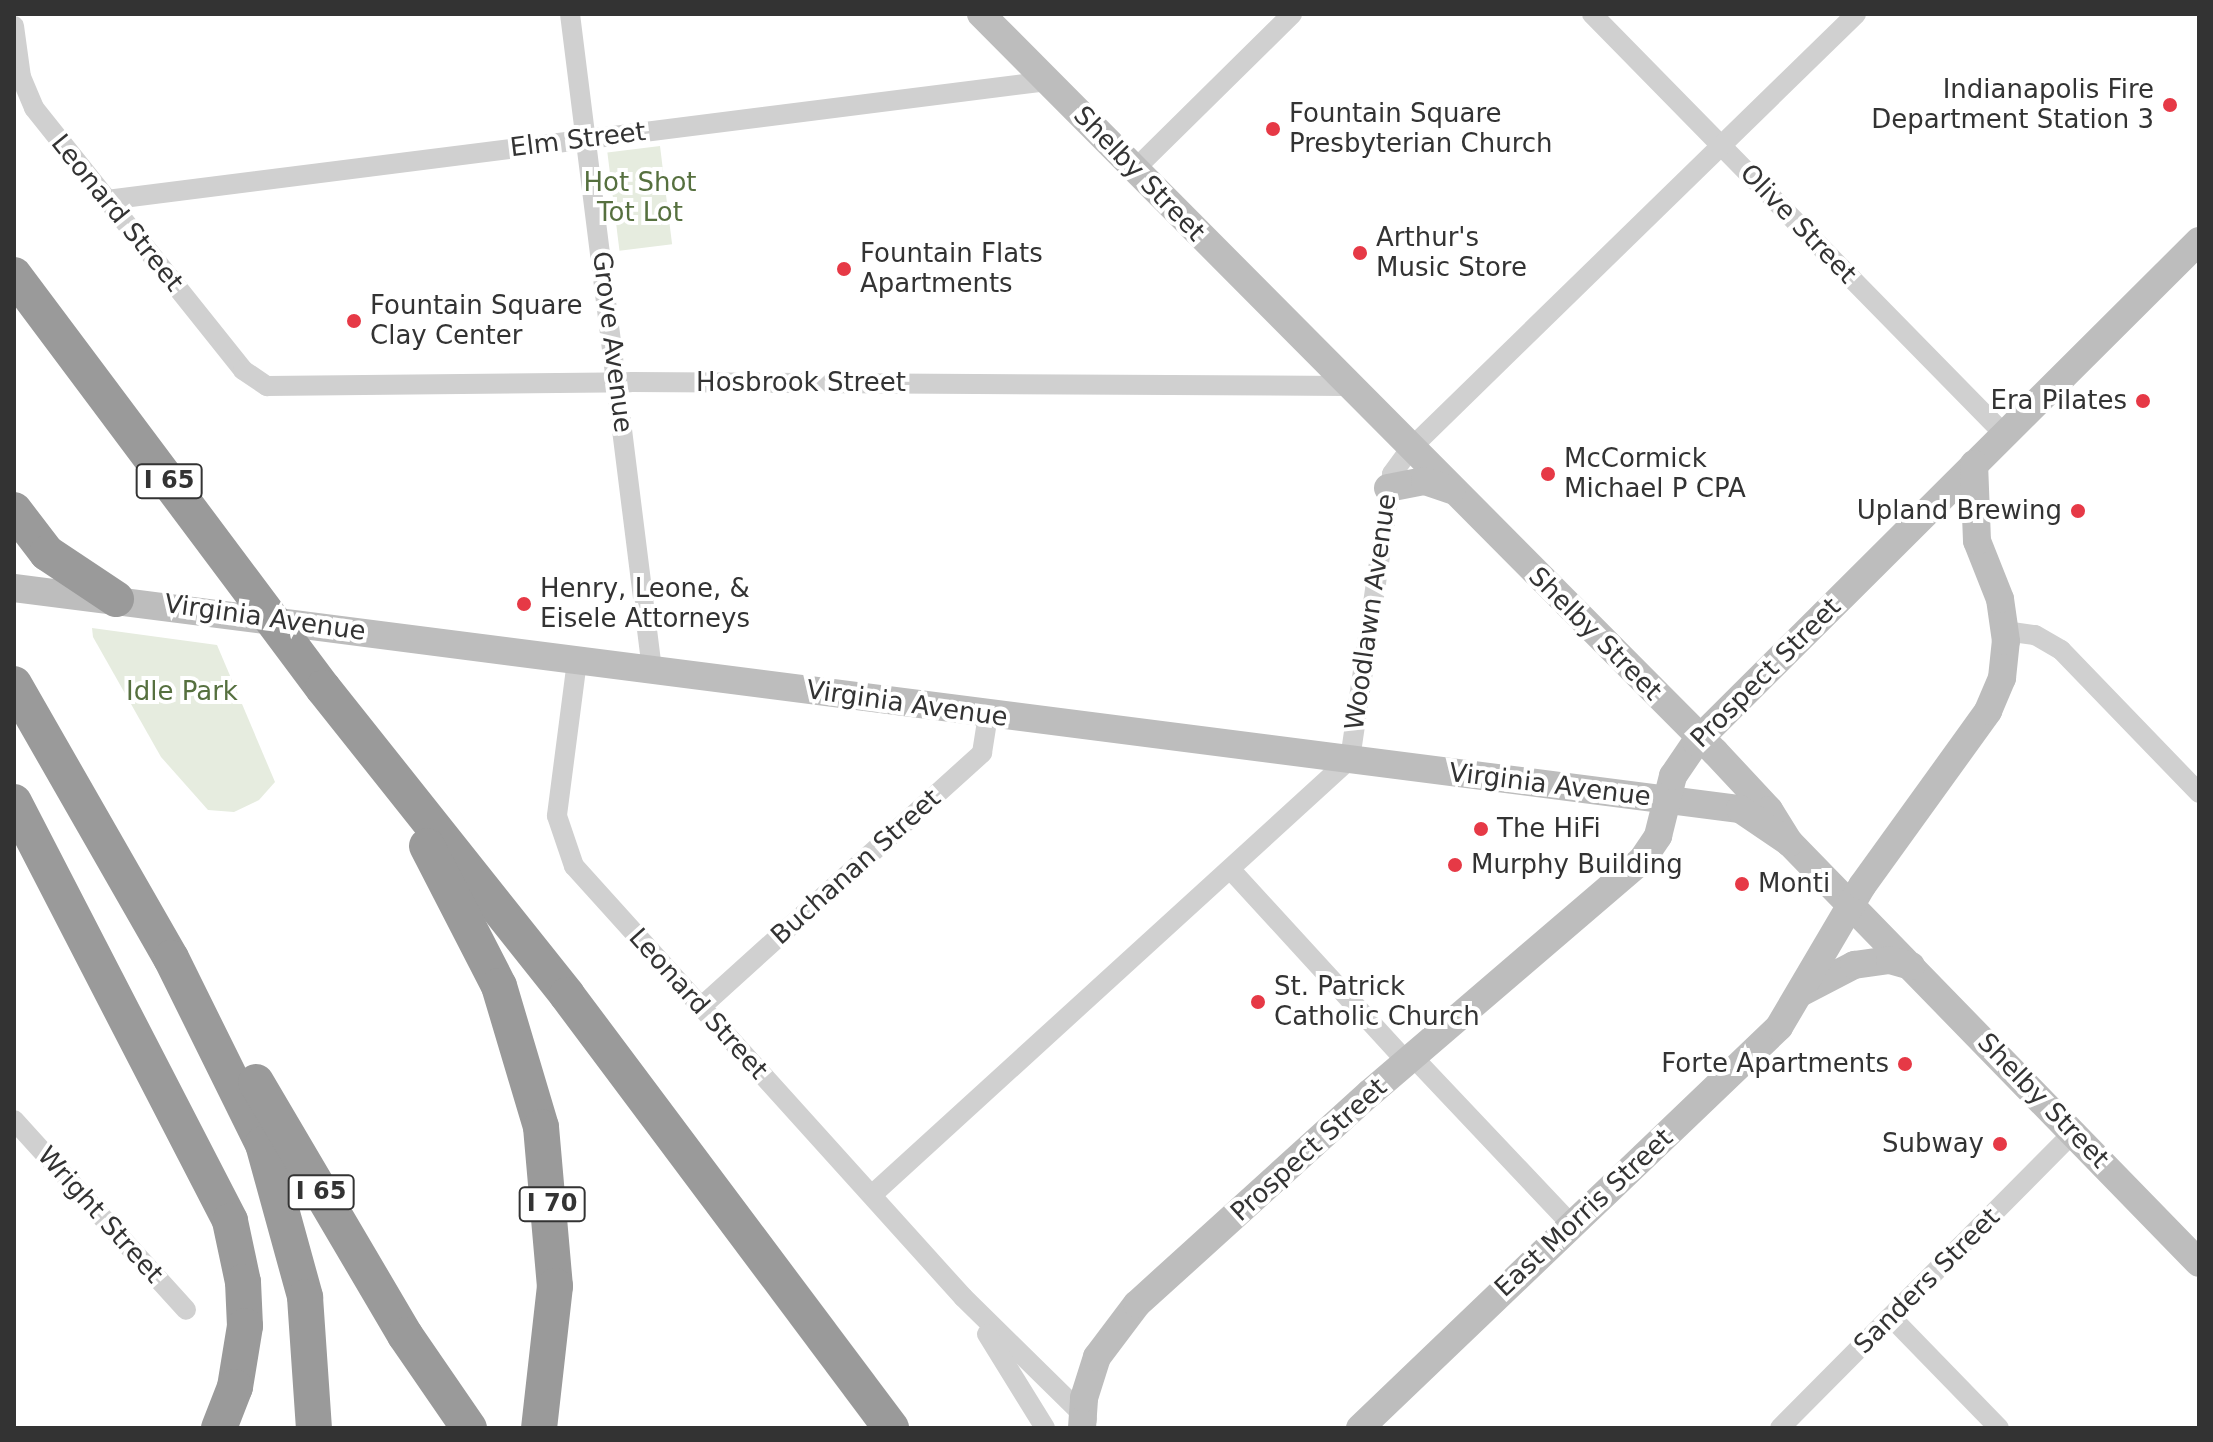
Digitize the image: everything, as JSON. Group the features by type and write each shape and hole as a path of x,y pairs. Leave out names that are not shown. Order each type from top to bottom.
{"highway":[{"name":"I 65","path":"14,275 323,688 557,982 891,1428"},
{"path":"14,510 47,553 116,599"},
{"name":"I 65","path":"14,684 171,958 263,1091 405,1335 469,1428"},
{"name":"I 70","path":"323,688 464,910 522,1052 544,1144 555,1251 552,1334 539,1428"},
{"path":"14,802 230,1221 243,1282 245,1326 235,1387 219,1428"},
{"path":"171,958 257,1130 284,1208 310,1326 314,1428"}],"main road":[{"name":"Shelby Street","path":"981,14 1346,386 1700,737 1769,810 1790,843 2199,1263"},
{"name":"Prospect Street","path":"1086,1423 1097,1357 1137,1304 1410,1060 1642,860 1658,836 1678,767 1700,737 2199,241"},
{"name":"East Morris Street","path":"1360,1428 1749,1058 1802,993 1851,904 1992,703 2002,678 2005,631 2000,599 1976,532 1974,464"},
{"path":"1388,488 1425,481 1455,493"},
{"name":"Virginia Avenue","path":"16,588 1740,809 1790,843"},
{"name":"East Morris Street","path":"1802,993 1854,965 1890,960 1911,966"}],"street":[{"name":"Grove Avenue","path":"570,14 652,670"},
{"path":"1134,170 1292,14"},
{"name":"Olive Street","path":"1592,14 2004,434"},
{"name":"Woodlawn Avenue","path":"873,1194 1350,759 1388,488 1410,449 1856,14"},
{"name":"Leonard Street","path":"14,26 21,77 34,108 256,381"},
{"name":"Elm Street","path":"107,200 1048,81"},
{"name":"Hosbrook Street","path":"256,381 274,387 616,382 1346,386"},
{"path":"2005,631 2035,635 2061,650 2199,793"},
{"name":"Leonard Street","path":"577,661 558,810 563,842 578,872 873,1194 963,1297 1086,1423"},
{"name":"Buchanan Street","path":"701,1007 982,753 988,715"},
{"path":"1231,870 1410,1060 1571,1224"},
{"name":"Wright Street","path":"14,1120 186,1310"},
{"name":"Sanders Street","path":"1780,1428 2073,1133"},
{"name":"Leonard Street","path":"963,1297 1026,1390 1045,1428"},
{"path":"1891,1317 1999,1428"}],"green space":[{"name":"Hot Shot Tot Lot","path":"660,146 672,244 619,251 607,152"},
{"name":"Idle Park","path":"92,628 217,645 275,782 259,800 234,812 208,810 161,757 93,637"}],"place":[{"name":"Indianapolis Fire Department Station 3","path":"2170,105"},
{"name":"Fountain Square Presbyterian Church","path":"1273,129"},
{"name":"Arthur's Music Store","path":"1360,253"},
{"name":"Fountain Flats Apartments","path":"844,269"},
{"name":"Fountain Square Clay Center","path":"354,321"},
{"name":"Era Pilates","path":"2143,401"},
{"name":"McCormick Michael P CPA","path":"1548,474"},
{"name":"Upland Brewing","path":"2078,511"},
{"name":"Henry, Leone, & Eisele Attorneys","path":"524,604"},
{"name":"The HiFi","path":"1481,829"},
{"name":"Murphy Building","path":"1455,865"},
{"name":"Monti","path":"1742,884"},
{"name":"St. Patrick Catholic Church","path":"1258,1002"},
{"name":"Forte Apartments","path":"1905,1064"},
{"name":"Subway","path":"2000,1144"}]}
